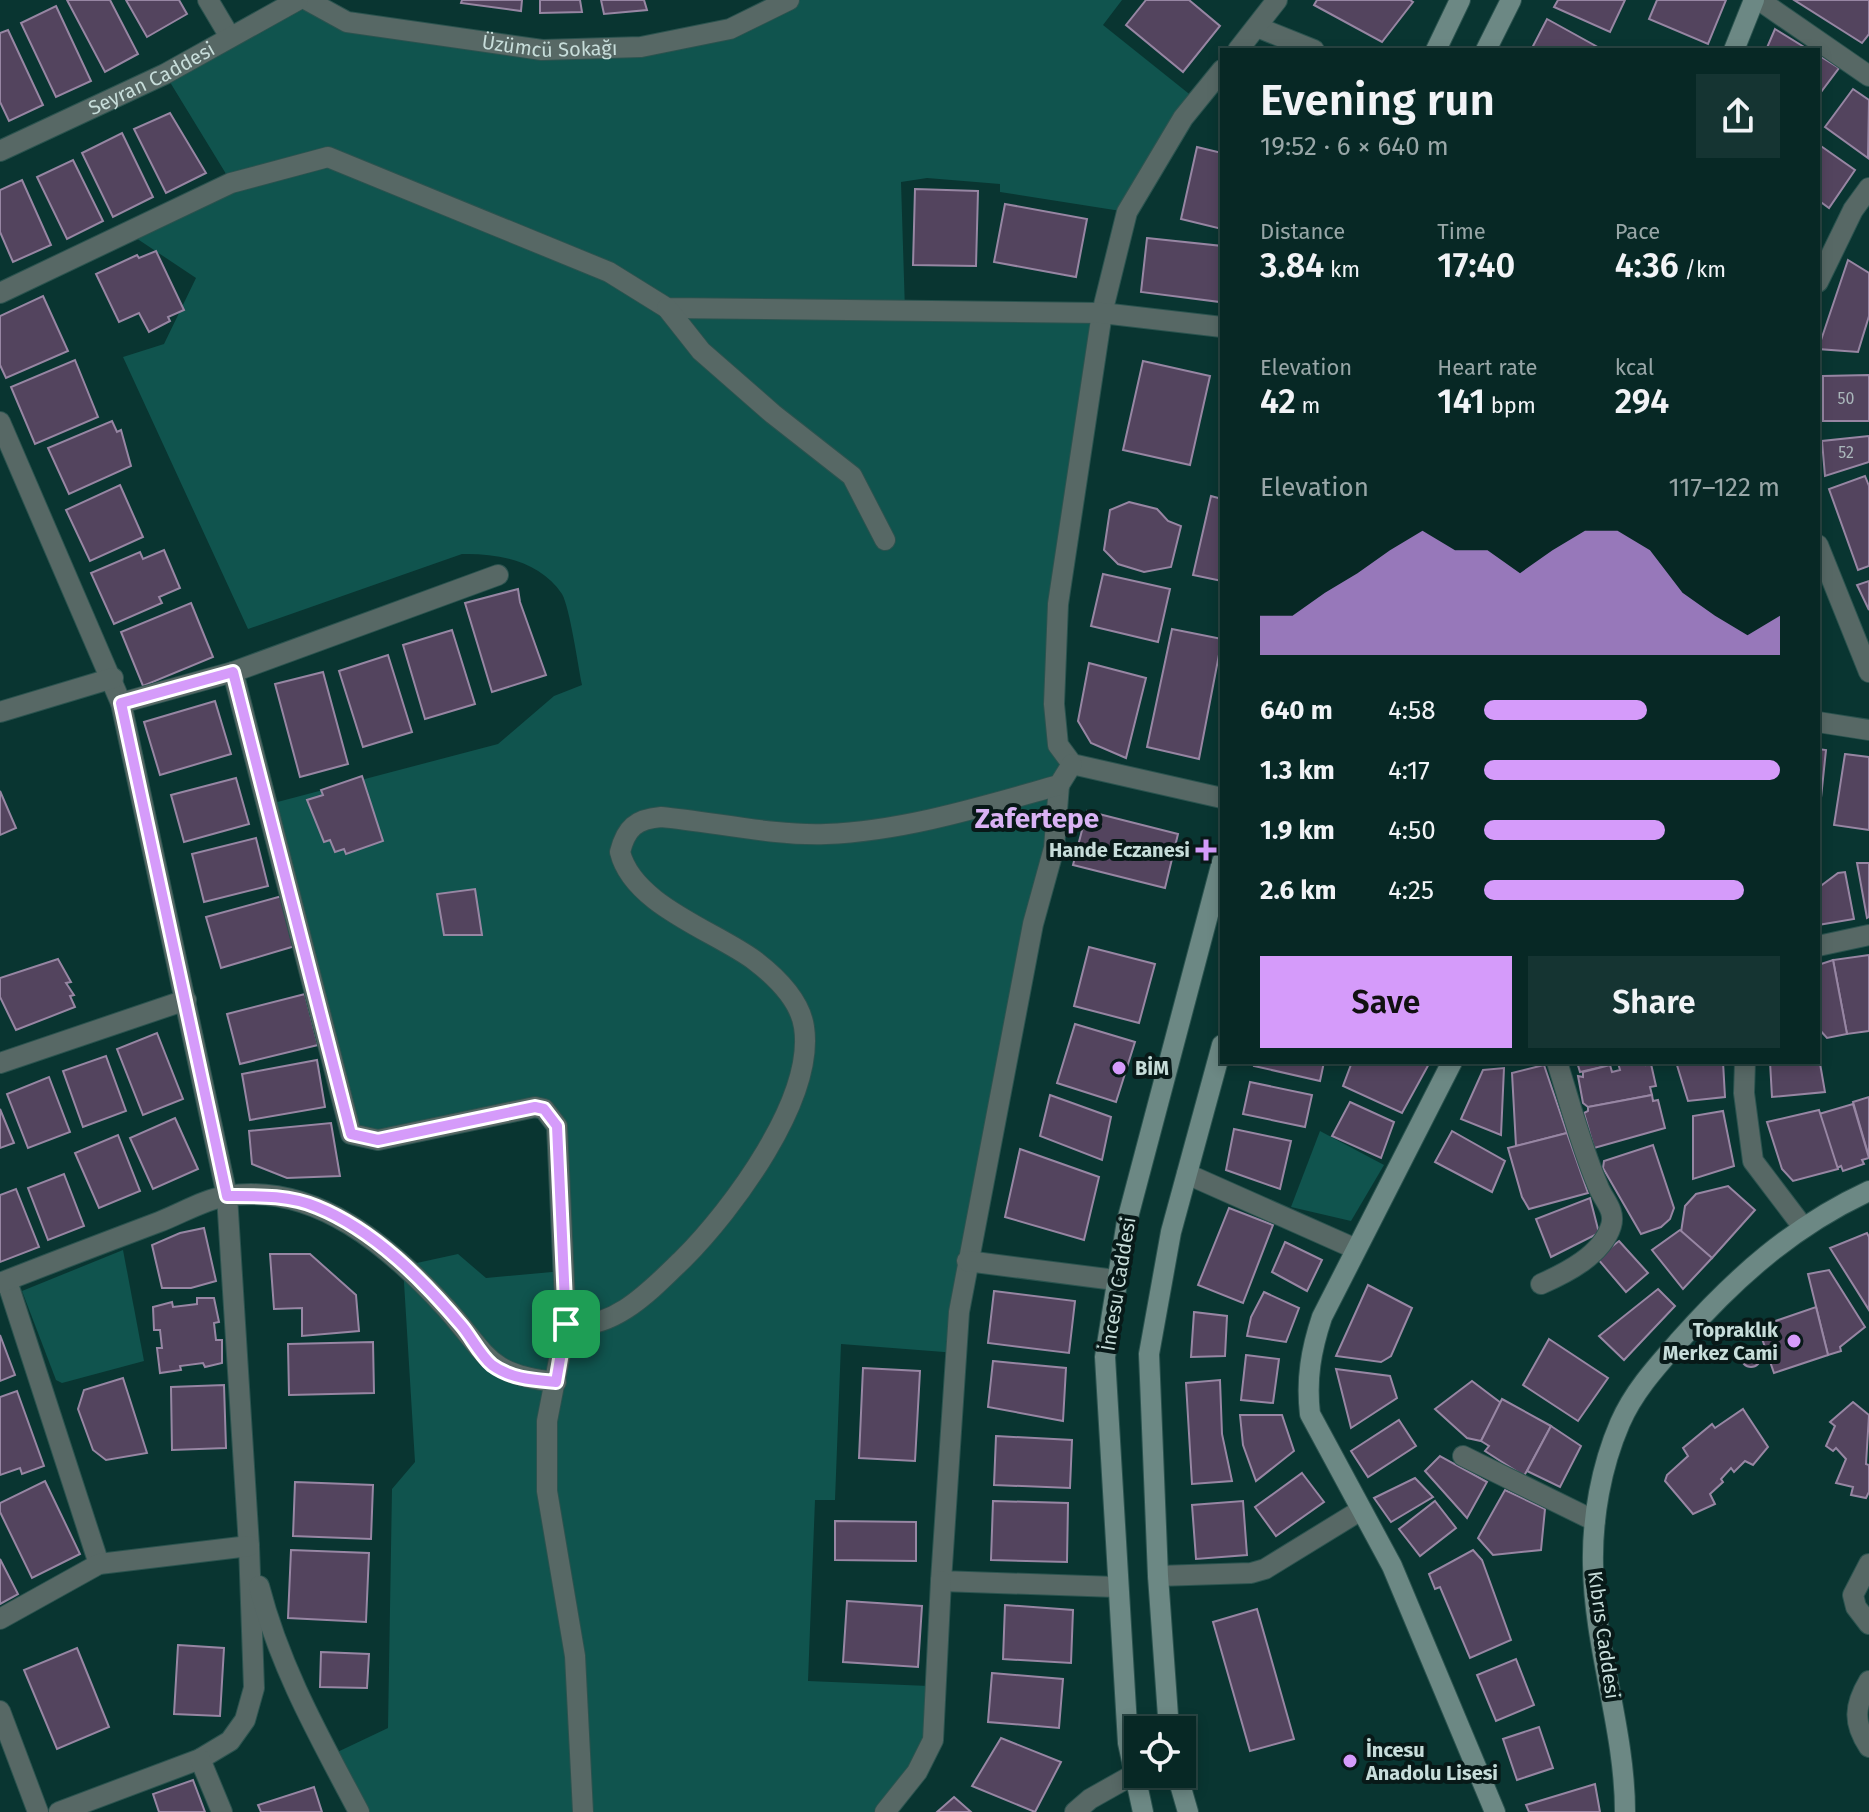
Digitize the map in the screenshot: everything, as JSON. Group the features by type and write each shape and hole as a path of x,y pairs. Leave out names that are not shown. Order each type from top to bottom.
{"main road":[{"path":"1437,48 1460,0"},
{"path":"1487,48 1511,0"},
{"path":"1735,48 1757,0"},
{"name":"İncesu Caddesi","path":"1129,1716 1116,1587 1105,1357 1115,1280 1127,1221 1220,870"},
{"name":"İncesu Caddesi","path":"1168,1716 1158,1576 1149,1354 1157,1292 1220,1052"},
{"path":"1451,1064 1322,1317 1311,1349 1308,1395 1310,1414 1392,1566 1495,1812"},
{"name":"Kıbrıs Caddesi","path":"1625,1812 1618,1732 1596,1598 1595,1521 1607,1461 1620,1423 1637,1391 1709,1307 1764,1255 1803,1227 1869,1191"},
{"name":"İncesu Caddesi","path":"1138,1788 1143,1812"},
{"path":"1181,1788 1188,1812"}],"street":[{"path":"208,0 230,37"},
{"name":"Seyran Caddesi","path":"0,151 165,74 298,0"},
{"name":"Üzümcü Sokağı","path":"307,0 347,22 542,50 641,47 730,29 789,0"},
{"path":"1240,48 1277,0"},
{"path":"1757,0 1869,76"},
{"path":"1257,27 1309,48"},
{"path":"1220,72 1183,118 1127,212 1102,313 1058,604 1054,704 1058,745 1072,764 1220,798"},
{"path":"0,293 231,183 328,157 609,272 667,308 701,351 852,476 885,540"},
{"path":"1820,278 1853,210 1869,188"},
{"path":"667,308 1102,313 1220,327"},
{"path":"2,429 113,678 121,703 227,1196 249,1546 254,1688 245,1720 230,1741 200,1759 59,1812"},
{"path":"1820,550 1869,672"},
{"path":"121,703 233,672 498,575"},
{"path":"233,672 347,1126 359,1138 378,1140 535,1107 544,1109 557,1126 566,1324 547,1421 547,1491 575,1656 583,1812"},
{"path":"0,712 113,678"},
{"path":"1820,722 1869,730"},
{"path":"885,1812 917,1772 935,1730 941,1581 959,1312 1033,924 1054,848 1059,785 1072,764"},
{"path":"566,1324 589,1325 610,1319 661,1280 690,1252 765,1154 788,1113 803,1058 804,1028 798,1008 782,986 754,960 681,917 632,878 620,852 632,825 643,819 661,817 800,833 841,833 969,811 1059,785"},
{"path":"1820,946 1869,935"},
{"path":"0,1063 186,1000"},
{"path":"1541,1284 1568,1272 1594,1251 1611,1228 1613,1215 1594,1176 1558,1064"},
{"path":"1745,1064 1744,1093 1753,1161 1803,1227"},
{"path":"1187,1174 1356,1249"},
{"path":"99,1564 4,1282 227,1196 291,1200 317,1207 379,1244 423,1283 491,1364 524,1379 556,1382"},
{"path":"967,1261 1115,1280"},
{"path":"1463,1456 1595,1521"},
{"path":"1158,1576 1251,1573 1265,1569 1361,1510"},
{"path":"0,1619 99,1564 249,1546"},
{"path":"249,1546 270,1630 312,1726 359,1812"},
{"path":"1869,1564 1853,1595 1856,1607 1869,1624"},
{"path":"941,1581 1116,1587"},
{"path":"1869,1681 1856,1711 1860,1733 1869,1747"},
{"path":"0,1711 38,1812"},
{"path":"200,1759 222,1812"},
{"path":"1075,1812 1124,1779"}],"shaded area":[{"path":"298,0 347,22 542,50 641,47 789,0 1122,0 1103,25 1198,101 1127,212 1000,192 1000,184 927,178 901,182 905,311 1101,313 1054,704 1072,764 957,1353 841,1344 835,1500 815,1500 808,1681 929,1686 930,1768 897,1812 359,1812 329,1756 388,1728 392,1489 415,1462 403,1266 458,1254 486,1278 563,1271 557,1126 544,1110 359,1138 266,805 498,744 554,696 582,685 562,594 553,583 530,567 490,555 462,554 248,629 123,357 164,344 196,278 127,232 231,182 165,74"},
{"path":"1320,1131 1384,1165 1351,1221 1291,1207"},
{"path":"123,1250 144,1361 62,1383 56,1380 22,1291"}],"building":[{"path":"67,0 110,0 138,54 105,72"},
{"path":"126,0 179,0 187,14 147,37"},
{"path":"462,0 522,0 521,11 461,3"},
{"path":"540,0 580,0 582,12 540,13"},
{"path":"601,0 644,0 647,10 604,14"},
{"path":"1146,0 1189,0 1220,26 1183,72 1126,25"},
{"path":"1317,0 1413,2 1382,42 1314,5"},
{"path":"1558,0 1625,0 1610,32 1554,7"},
{"path":"1657,0 1726,0 1708,44 1649,19"},
{"path":"1794,0 1869,0 1869,34 1862,43"},
{"path":"56,6 91,81 56,97 21,23"},
{"path":"1547,19 1599,48 1532,48"},
{"path":"1775,29 1806,48 1767,48"},
{"path":"8,30 43,105 9,121 0,102 0,33"},
{"path":"1820,56 1839,68 1820,93"},
{"path":"1853,89 1869,100 1868,158 1825,127"},
{"path":"170,113 206,173 166,193 134,129"},
{"path":"122,133 153,197 113,217 82,153"},
{"path":"1820,145 1855,170 1829,208 1820,201"},
{"path":"1197,147 1220,153 1220,229 1181,219"},
{"path":"73,160 103,221 67,239 37,177"},
{"path":"22,180 51,245 13,262 0,232 0,190"},
{"path":"915,189 978,191 976,266 913,265"},
{"path":"1005,204 1087,219 1076,277 994,262"},
{"path":"1147,238 1220,246 1220,302 1141,292"},
{"path":"156,251 184,310 168,317 170,321 149,332 139,313 119,322 96,274 137,255 139,258"},
{"path":"1848,260 1869,273 1869,316 1858,352 1820,349"},
{"path":"43,296 68,351 6,378 0,365 0,316"},
{"path":"75,360 98,417 35,444 11,387"},
{"path":"1143,361 1210,376 1190,465 1123,450"},
{"path":"1869,375 1869,421 1823,421 1823,376"},
{"path":"112,421 117,432 121,430 131,466 69,494 48,448"},
{"path":"1869,436 1869,462 1825,476 1822,441"},
{"path":"1865,476 1869,486 1869,566 1858,570 1829,489"},
{"path":"120,485 143,537 90,561 66,510"},
{"path":"1211,496 1220,498 1220,581 1193,575"},
{"path":"1129,502 1157,509 1168,521 1181,526 1171,567 1144,572 1118,564 1104,550 1110,510"},
{"path":"164,550 180,588 159,597 162,603 114,624 91,573 140,552 143,559"},
{"path":"1103,574 1170,589 1158,642 1091,626"},
{"path":"1869,581 1869,610 1857,585"},
{"path":"518,589 546,675 492,692 465,603"},
{"path":"191,603 213,657 143,686 121,632"},
{"path":"1172,629 1220,639 1199,759 1147,747"},
{"path":"452,630 475,704 425,719 403,645"},
{"path":"388,655 412,732 363,747 339,671"},
{"path":"1089,663 1146,678 1126,758 1091,743 1078,721"},
{"path":"323,672 348,764 300,777 275,684"},
{"path":"215,701 231,754 160,775 144,722"},
{"path":"1820,749 1826,750 1820,807"},
{"path":"1845,754 1869,757 1869,830 1834,825"},
{"path":"362,776 383,841 346,854 344,849 335,852 330,840 324,842 307,800 323,795 321,790"},
{"path":"236,778 249,824 184,842 171,795"},
{"path":"0,791 16,828 0,835"},
{"path":"1087,811 1178,834 1165,888 1073,865"},
{"path":"256,838 268,886 204,902 192,854"},
{"path":"1857,863 1869,863 1867,918"},
{"path":"1845,872 1854,919 1820,925 1820,886 1838,873"},
{"path":"475,889 482,935 444,935 437,894"},
{"path":"282,896 295,946 221,968 206,917"},
{"path":"1089,947 1155,964 1139,1023 1074,1006"},
{"path":"1869,955 1869,1031 1847,1034 1833,960"},
{"path":"58,959 71,982 66,983 74,995 70,996 75,1007 16,1030 0,997 0,978"},
{"path":"1833,960 1847,1034 1827,1038 1820,1030 1820,964"},
{"path":"305,994 318,1045 240,1064 227,1014"},
{"path":"1075,1024 1135,1042 1116,1102 1057,1083"},
{"path":"157,1033 183,1099 143,1115 117,1049"},
{"path":"106,1056 126,1111 83,1127 63,1071"},
{"path":"317,1060 325,1107 250,1120 242,1074"},
{"path":"1820,1063 1825,1092 1772,1097 1770,1064"},
{"path":"1254,1064 1324,1064 1320,1081"},
{"path":"1351,1064 1429,1064 1402,1113 1343,1086"},
{"path":"1578,1064 1615,1064 1580,1072"},
{"path":"1618,1064 1651,1064 1656,1086 1650,1087 1652,1095 1588,1107 1583,1103 1578,1076 1583,1077 1583,1072 1610,1065 1612,1072 1620,1070"},
{"path":"1677,1064 1723,1064 1725,1097 1688,1101"},
{"path":"1544,1065 1567,1133 1516,1146 1512,1073"},
{"path":"1504,1068 1501,1135 1461,1119 1483,1070"},
{"path":"49,1077 70,1132 28,1148 7,1094"},
{"path":"1250,1082 1312,1095 1305,1127 1243,1114"},
{"path":"1050,1095 1111,1117 1102,1160 1040,1136"},
{"path":"1652,1095 1653,1101 1658,1100 1665,1128 1594,1148 1584,1113 1588,1107"},
{"path":"1869,1097 1869,1157 1853,1102"},
{"path":"1350,1102 1394,1122 1381,1158 1332,1136"},
{"path":"1853,1104 1869,1158 1862,1160 1864,1164 1843,1171 1841,1166 1837,1168 1819,1114"},
{"path":"0,1109 14,1143 0,1148"},
{"path":"1819,1110 1838,1169 1793,1181 1782,1169 1767,1122"},
{"path":"1723,1111 1734,1166 1693,1179 1693,1116"},
{"path":"175,1118 198,1169 153,1189 130,1138"},
{"path":"331,1123 340,1176 287,1178 252,1164 249,1131"},
{"path":"1234,1129 1291,1141 1280,1189 1226,1170"},
{"path":"1452,1131 1505,1161 1492,1192 1435,1162"},
{"path":"1567,1133 1588,1193 1529,1209 1522,1197 1508,1148"},
{"path":"118,1135 140,1191 99,1208 75,1153"},
{"path":"1653,1145 1674,1208 1670,1219 1661,1227 1641,1234 1603,1168 1604,1161"},
{"path":"1020,1149 1099,1177 1084,1240 1005,1217"},
{"path":"64,1174 84,1226 48,1240 28,1188"},
{"path":"1728,1186 1755,1210 1712,1258 1681,1232 1685,1206 1696,1194"},
{"path":"16,1189 39,1247 0,1262 0,1195"},
{"path":"1590,1198 1599,1233 1551,1257 1536,1219"},
{"path":"1229,1208 1273,1225 1243,1303 1198,1285"},
{"path":"204,1228 216,1281 191,1288 162,1288 152,1245 180,1233"},
{"path":"1680,1230 1712,1258 1683,1289 1652,1250"},
{"path":"1867,1233 1869,1237 1869,1310 1830,1248"},
{"path":"1619,1241 1648,1273 1626,1292 1597,1258"},
{"path":"1285,1242 1322,1260 1307,1291 1272,1272"},
{"path":"270,1254 310,1254 356,1295 359,1331 302,1336 302,1308 274,1309"},
{"path":"1829,1270 1865,1327 1840,1347 1841,1351 1828,1355 1808,1274"},
{"path":"1368,1285 1412,1308 1391,1356 1381,1362 1336,1356"},
{"path":"1658,1289 1675,1306 1624,1360 1599,1336"},
{"path":"994,1291 1075,1301 1069,1353 988,1343"},
{"path":"1264,1292 1299,1308 1286,1342 1247,1336 1251,1317"},
{"path":"197,1298 214,1298 219,1322 214,1323 216,1340 222,1340 222,1363 205,1367 203,1363 180,1366 181,1370 160,1373 157,1348 162,1348 160,1330 154,1330 153,1307 172,1302 173,1307 197,1304"},
{"name":"Topraklık Merkez Cami","path":"1816,1307 1828,1355 1774,1373 1758,1327"},
{"path":"1194,1312 1227,1316 1225,1356 1191,1357"},
{"path":"0,1335 15,1375 0,1381"},
{"path":"1549,1339 1608,1378 1578,1421 1523,1385"},
{"path":"373,1342 374,1393 289,1395 288,1344"},
{"path":"1751,1347 1758,1350 1761,1357 1758,1364 1751,1367 1744,1364 1741,1357 1744,1350"},
{"path":"1246,1355 1279,1359 1273,1403 1241,1400"},
{"path":"993,1361 1066,1368 1063,1421 988,1407"},
{"path":"863,1368 920,1371 915,1461 859,1458"},
{"path":"1336,1369 1390,1376 1397,1398 1351,1428"},
{"path":"123,1378 147,1453 106,1460 93,1450 78,1409 84,1390"},
{"path":"1220,1380 1222,1434 1232,1481 1192,1484 1186,1383"},
{"path":"1472,1381 1501,1403 1481,1441 1467,1438 1435,1409"},
{"path":"224,1385 226,1448 172,1450 171,1387"},
{"path":"17,1391 44,1466 22,1474 20,1468 0,1475 0,1397"},
{"path":"1502,1399 1551,1426 1524,1476 1485,1451 1489,1446 1481,1441"},
{"path":"1853,1402 1869,1415 1866,1464 1869,1465 1869,1492 1866,1498 1851,1495 1853,1487 1836,1483 1846,1459 1836,1448 1833,1451 1826,1446 1835,1426 1830,1422"},
{"path":"1743,1409 1768,1447 1753,1465 1745,1461 1734,1472 1731,1468 1721,1479 1723,1482 1710,1494 1715,1504 1693,1514 1665,1481 1667,1475 1688,1456 1683,1448 1712,1424 1715,1428"},
{"path":"1240,1415 1282,1415 1294,1451 1256,1481 1243,1445"},
{"path":"1399,1420 1416,1446 1368,1477 1351,1451"},
{"path":"1551,1426 1581,1446 1560,1487 1527,1471"},
{"path":"996,1436 1072,1440 1070,1488 994,1485"},
{"path":"1440,1456 1487,1482 1467,1518 1425,1471"},
{"path":"1302,1473 1324,1502 1276,1536 1255,1507"},
{"path":"1415,1478 1433,1497 1391,1522 1374,1498"},
{"path":"45,1481 80,1554 32,1578 0,1512 0,1503"},
{"path":"295,1482 373,1485 371,1539 293,1536"},
{"path":"1505,1490 1545,1509 1541,1550 1493,1555 1478,1538"},
{"path":"993,1501 1068,1503 1067,1562 991,1560"},
{"path":"1243,1501 1247,1555 1196,1559 1192,1505"},
{"path":"1435,1501 1456,1528 1420,1556 1399,1529"},
{"path":"835,1521 916,1522 916,1561 835,1560"},
{"path":"291,1550 369,1553 366,1622 288,1618"},
{"path":"1473,1550 1482,1560 1511,1640 1470,1658 1440,1587 1435,1589 1429,1574"},
{"path":"0,1559 18,1594 0,1604"},
{"path":"847,1601 922,1606 918,1667 843,1662"},
{"path":"1005,1605 1073,1610 1071,1663 1003,1659"},
{"path":"1257,1609 1294,1739 1250,1751 1213,1622"},
{"path":"178,1645 224,1648 220,1716 174,1714"},
{"path":"77,1648 109,1727 57,1749 24,1670"},
{"path":"321,1652 369,1654 367,1688 320,1687"},
{"path":"1516,1659 1534,1705 1496,1721 1477,1675"},
{"path":"992,1673 1063,1679 1059,1728 988,1722"},
{"path":"1539,1727 1553,1768 1517,1780 1503,1739"},
{"path":"1001,1738 1061,1762 1035,1812 972,1786"},
{"path":"193,1780 205,1812 159,1812 153,1794"},
{"path":"1595,1784 1600,1812 1529,1812 1526,1805"},
{"path":"314,1787 322,1812 261,1812 258,1805"},
{"path":"954,1797 971,1812 937,1812"}],"place":[{"name":"Hande Eczanesi","path":"1206,850"},
{"name":"BİM","path":"1119,1068"},
{"name":"Topraklık Merkez Cami","path":"1794,1341"},
{"name":"İncesu Anadolu Lisesi","path":"1350,1761"}],"district":[{"name":"Zafertepe","path":"1037,818"}],"route":[{"path":"233,672 351,1134 378,1140 535,1107 544,1109 553,1118 557,1126 566,1324 556,1382 524,1379 508,1373 491,1364 423,1283 379,1244 345,1222 317,1207 291,1200 227,1196 121,703 233,672"}]}
